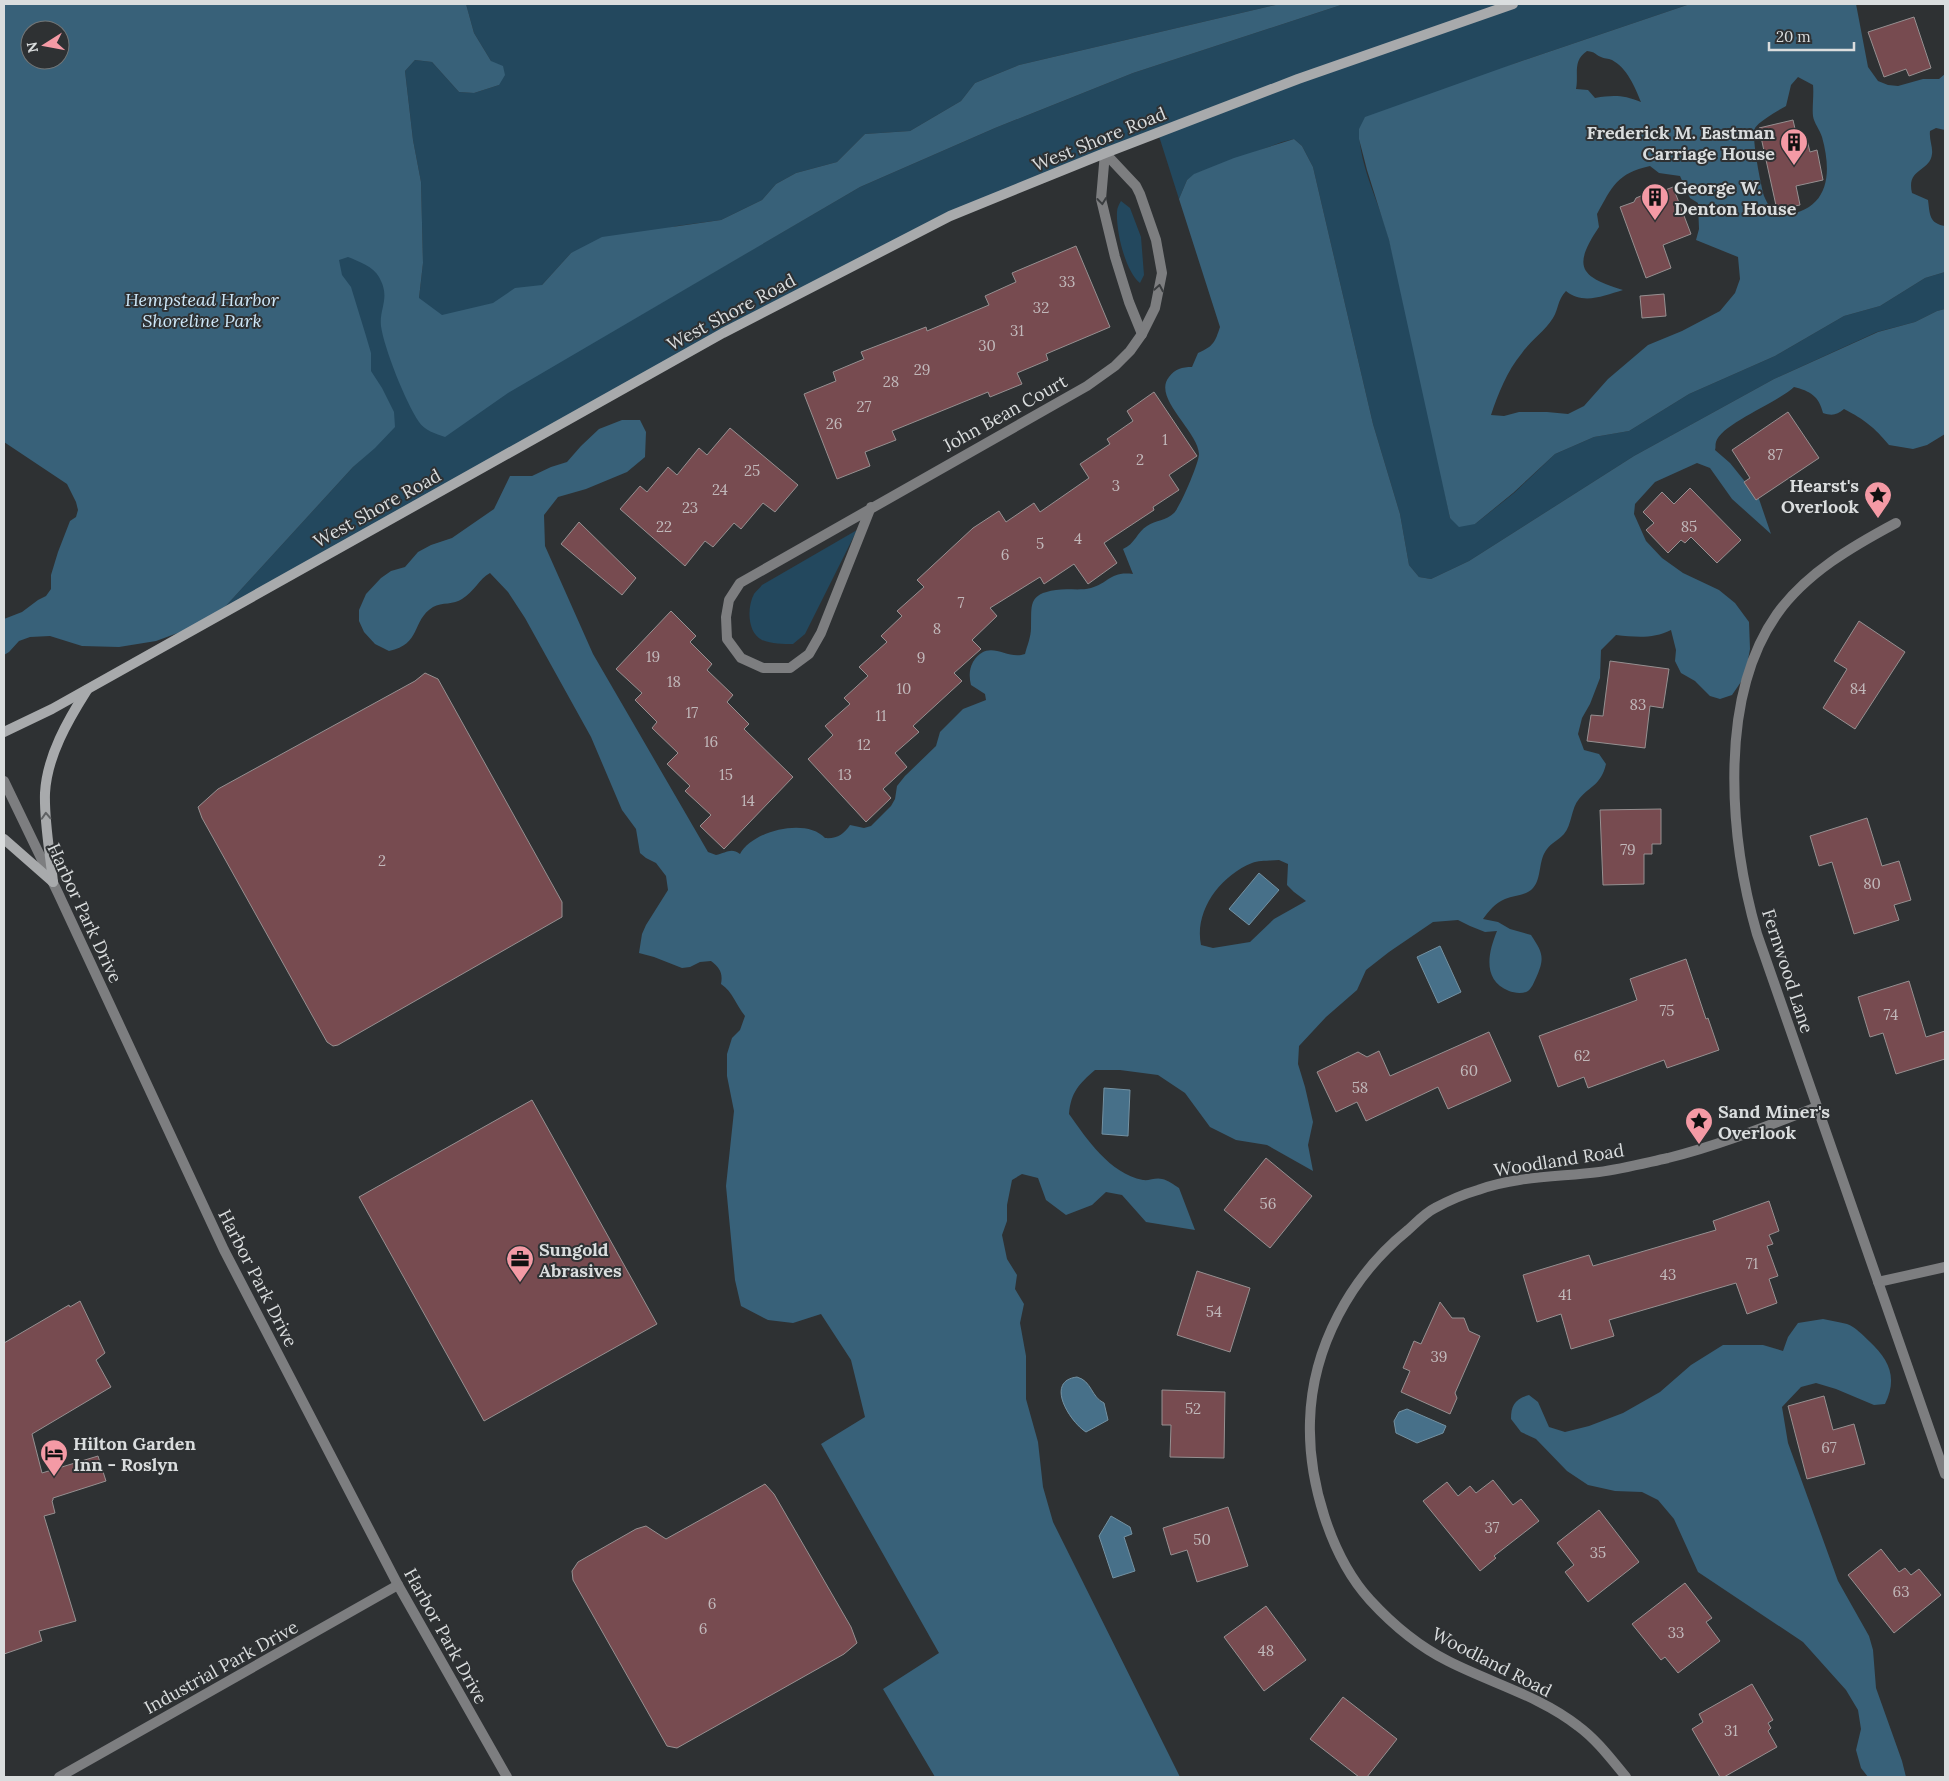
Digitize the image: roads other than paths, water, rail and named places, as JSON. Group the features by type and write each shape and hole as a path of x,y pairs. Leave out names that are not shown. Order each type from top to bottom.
{"main road":[{"name":"West Shore Road","path":"4,732 52,709 723,333 950,216 1105,153 1298,79 1513,4"},
{"path":"53,882 45,791 58,744 69,720 88,689"},
{"path":"4,839 53,882"}],"street":[{"path":"1105,153 1101,199 1115,257 1129,302 1142,334"},
{"name":"John Bean Court","path":"872,507 821,633 809,654 790,668 762,668 741,658 728,639 726,617 729,600 740,583 872,507 1087,386 1116,366 1130,351 1142,334 1155,308 1162,273 1156,240 1140,194 1136,186 1105,153"},
{"name":"Fernwood Lane","path":"1896,523 1855,545 1808,580 1777,614 1763,637 1750,666 1738,718 1735,794 1738,842 1743,876 1757,934 1945,1474"},
{"name":"Harbor Park Drive","path":"4,781 224,1250 398,1585 508,1777"},
{"name":"Woodland Road","path":"1626,1777 1606,1752 1578,1726 1544,1705 1446,1660 1415,1641 1387,1618 1367,1596 1337,1550 1320,1501 1313,1466 1309,1430 1314,1378 1333,1325 1346,1301 1389,1245 1434,1209 1478,1190 1513,1180 1602,1172 1667,1158 1699,1149 1817,1107"},
{"path":"1878,1282 1945,1267"},
{"name":"Industrial Park Drive","path":"59,1777 398,1585"}],"place":[{"name":"Frederick M. Eastman Carriage House","path":"1794,166"},
{"name":"George W. Denton House","path":"1655,221"},
{"name":"Hearst's Overlook","path":"1878,519"},
{"name":"Sand Miner's Overlook","path":"1699,1145"},
{"name":"Sungold Abrasives","path":"520,1283"},
{"name":"Hilton Garden Inn - Roslyn","path":"54,1477"}],"park label":[{"name":"Hempstead Harbor Shoreline Park","path":"202,309"}]}
